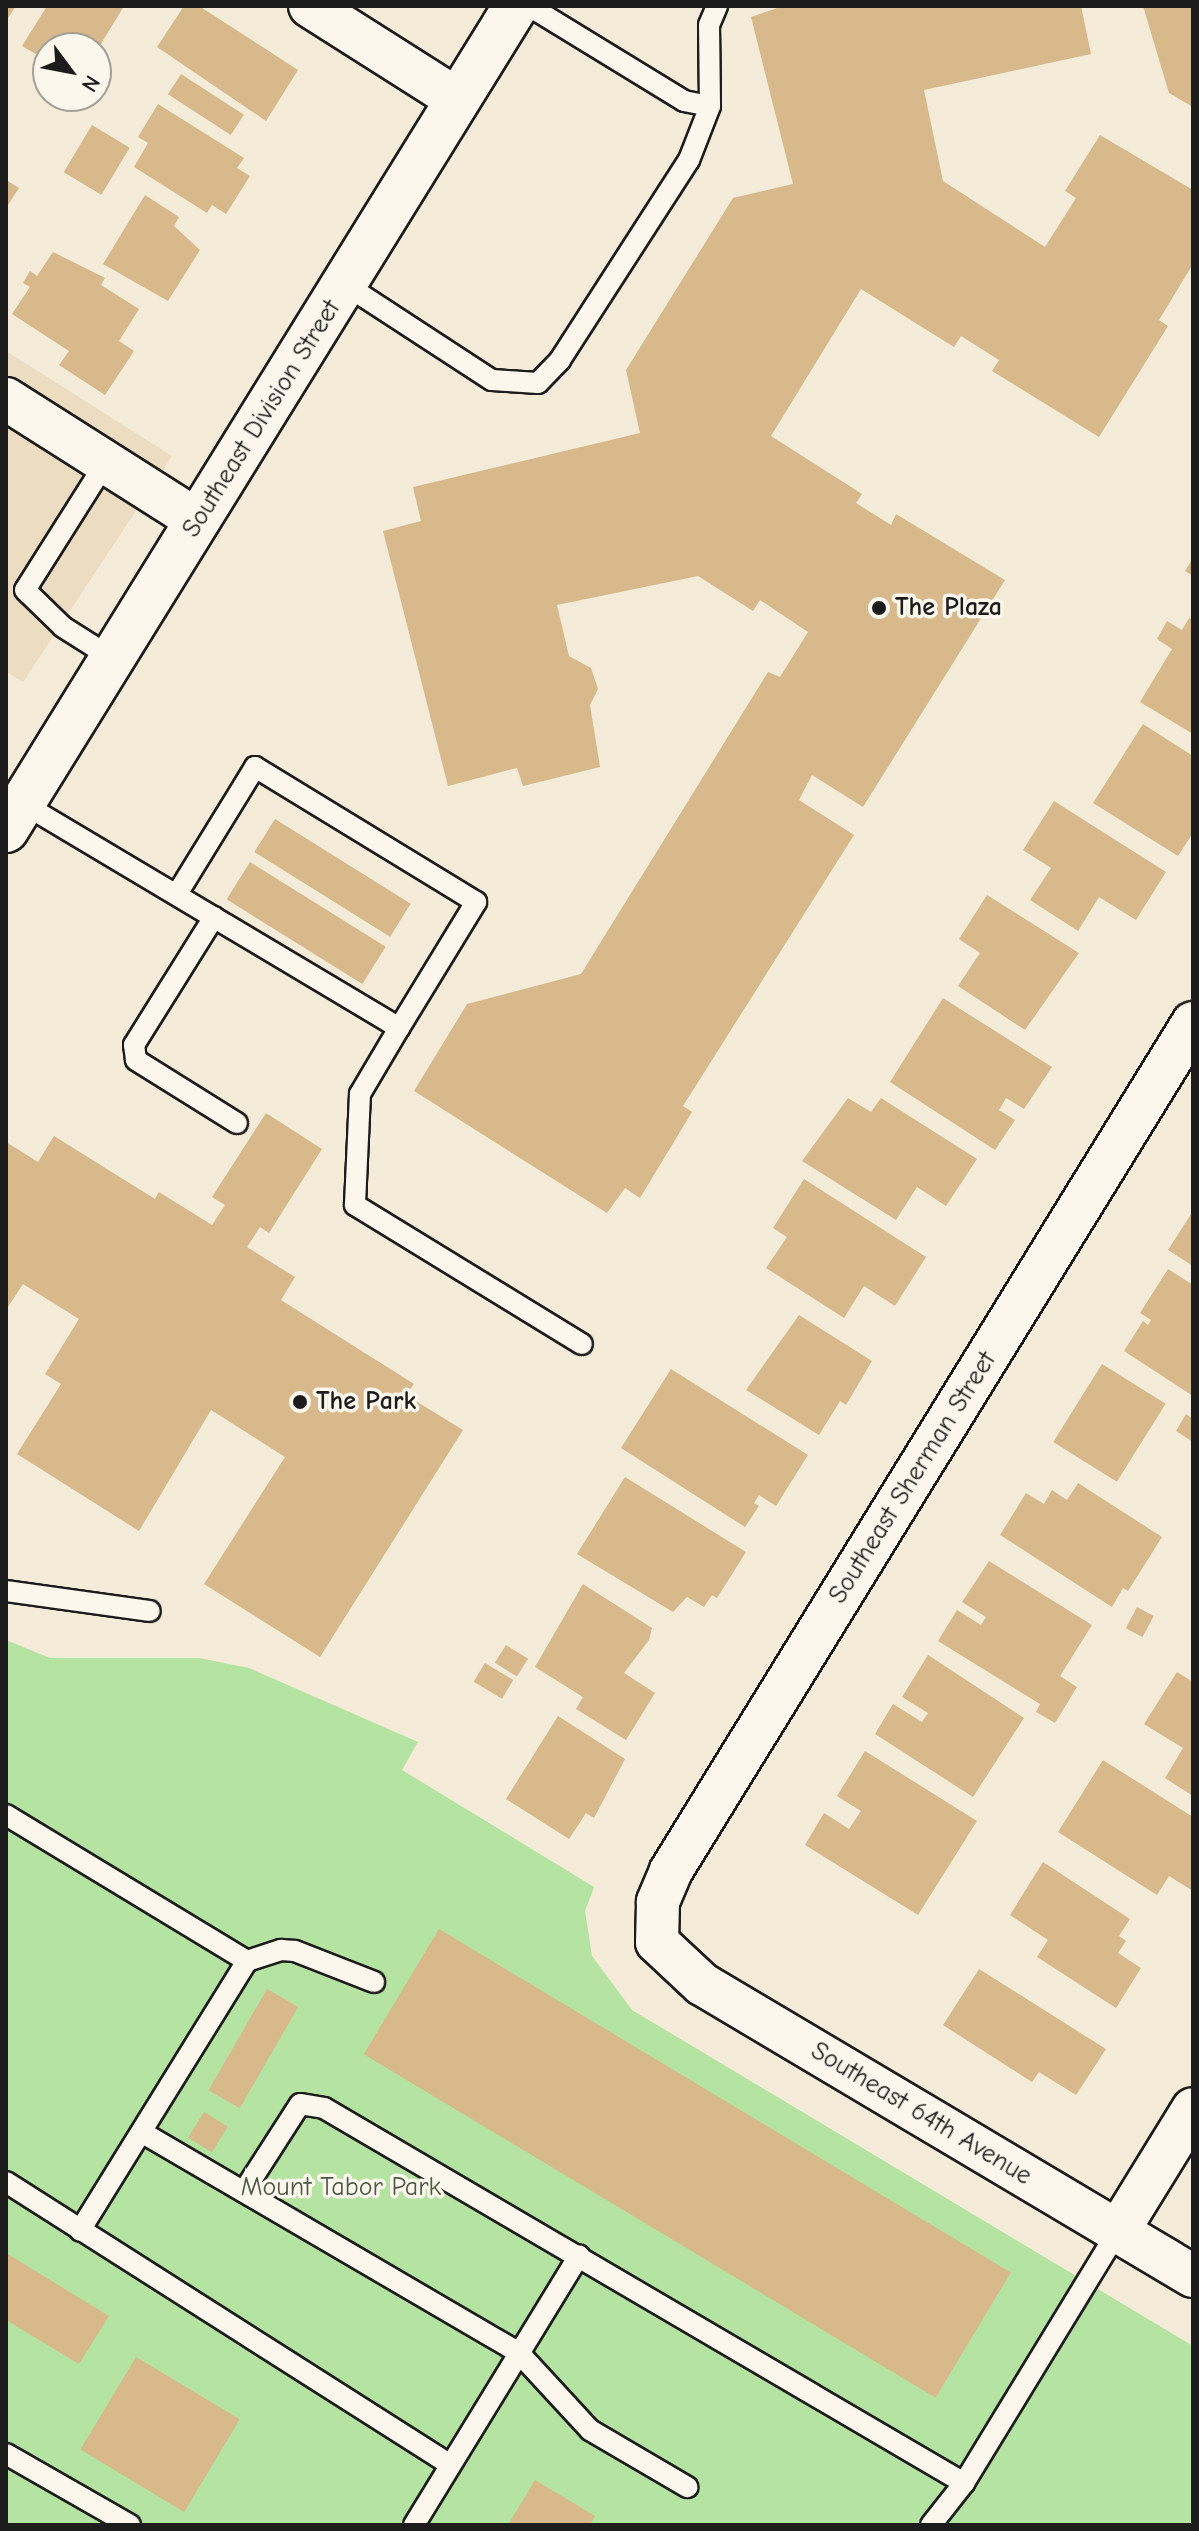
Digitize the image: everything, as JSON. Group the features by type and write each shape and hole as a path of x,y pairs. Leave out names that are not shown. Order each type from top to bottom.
{"main road":[{"name":"Southeast Division Street","path":"14,817 516,6"}],"street":[{"path":"310,6 458,100"},
{"path":"6,399 198,521"},
{"name":"Southeast Sherman Street","path":"657,1942 658,1902 671,1871 1193,1023"},
{"name":"Southeast 64th Avenue","path":"657,1942 675,1964 702,1984 1193,2276"},
{"path":"1118,2231 1193,2109"}],"lane":[{"path":"529,6 684,101 710,106"},
{"path":"346,285 492,380 538,383 560,360 689,160 710,106 709,25 717,6"},
{"path":"106,462 25,590 63,627 112,658"},
{"path":"177,894 255,767 476,902 360,1094 355,1205 582,1344"},
{"path":"14,817 177,894 399,1028"},
{"path":"214,917 134,1045 136,1060 237,1123"},
{"path":"6,1591 150,1611"},
{"path":"6,1815 247,1961"},
{"path":"80,2230 247,1961 281,1950 295,1951 374,1982"},
{"path":"244,2191 300,2104 324,2108 964,2483"},
{"path":"143,2133 519,2353 590,2430 687,2487"},
{"path":"6,2182 449,2464"},
{"path":"931,2525 964,2483 1118,2231"},
{"path":"414,2525 579,2256"},
{"path":"6,2454 130,2525"}],"shaded area":[{"path":"6,351 172,456 23,682 6,672"}],"green space":[{"name":"Mount Tabor Park","path":"6,1640 50,1658 199,1658 249,1668 418,1742 402,1770 594,1887 585,1911 592,1956 632,2010 1193,2346 1193,2525 6,2525"}],"building":[{"path":"6,6 16,6 8,18 6,16"},
{"path":"47,6 124,6 108,32 32,32 32,52 22,46"},
{"path":"184,6 199,6 298,70 266,121 157,47"},
{"name":"The Plaza","path":"783,6 1081,6 1091,54 924,90 943,181 1045,247 1076,198 1065,191 1100,135 1193,190 1193,264 1159,320 1168,326 1099,437 992,371 999,360 961,336 954,347 861,289 771,436 862,494 856,503 891,525 896,514 1005,580 863,807 812,775 799,800 854,835 683,1106 692,1112 640,1198 625,1188 607,1213 414,1091 467,1004 581,974 768,672 780,677 808,632 760,600 753,611 698,576 557,605 569,656 591,668 598,689 590,705 600,767 523,786 517,768 448,786 383,531 421,521 413,487 640,433 626,370 733,198 793,184 751,17"},
{"path":"1143,6 1193,6 1193,107 1169,93"},
{"path":"181,74 244,115 231,135 168,94"},
{"path":"158,104 244,158 237,168 250,176 226,214 212,205 207,213 134,167 148,143 138,137"},
{"path":"92,125 130,148 101,195 64,172"},
{"path":"6,180 19,188 6,208"},
{"path":"145,195 179,217 174,226 200,250 168,301 103,264"},
{"path":"53,252 105,278 101,285 139,309 119,341 134,351 105,395 59,365 69,351 12,314 30,287 23,283 30,271 37,276"},
{"path":"1193,558 1193,576 1185,571"},
{"path":"1189,618 1193,620 1193,734 1140,702 1172,649 1157,639 1167,621 1182,630"},
{"path":"1143,724 1193,756 1193,833 1178,856 1093,803"},
{"path":"1054,801 1166,872 1136,920 1099,897 1078,931 1030,900 1051,868 1023,850"},
{"path":"275,819 411,904 390,937 254,852"},
{"path":"250,862 386,947 362,984 227,899"},
{"path":"987,895 1079,953 1025,1030 958,986 980,953 959,939"},
{"path":"943,998 1052,1067 1024,1109 1006,1098 999,1110 1015,1120 995,1150 890,1082"},
{"path":"848,1098 871,1112 881,1098 977,1159 946,1206 917,1187 896,1220 802,1161"},
{"name":"The Park","path":"266,1113 322,1149 269,1233 260,1227 247,1247 295,1277 281,1300 414,1384 406,1395 463,1430 320,1657 204,1584 285,1457 211,1410 139,1531 17,1454 61,1384 45,1374 79,1319 23,1284 6,1310 6,1142 38,1162 54,1136 155,1199 159,1192 212,1225 225,1205 212,1197"},
{"path":"804,1179 926,1257 895,1306 864,1286 844,1318 766,1268 787,1237 773,1228"},
{"path":"1193,1211 1193,1266 1168,1250"},
{"path":"1168,1269 1193,1285 1193,1396 1124,1351 1143,1321 1148,1325 1151,1320 1140,1313"},
{"path":"799,1315 872,1361 846,1405 840,1401 819,1435 746,1390"},
{"path":"1102,1364 1166,1404 1117,1482 1053,1442"},
{"path":"671,1369 808,1455 776,1506 759,1495 754,1503 759,1506 745,1527 621,1448"},
{"path":"1186,1414 1193,1419 1193,1442 1176,1431"},
{"path":"625,1477 746,1552 717,1598 712,1595 704,1607 687,1597 673,1612 577,1554"},
{"path":"1078,1483 1162,1537 1128,1591 1123,1588 1112,1607 1000,1535 1026,1493 1044,1504 1052,1490 1067,1500"},
{"path":"989,1561 1092,1625 1060,1676 1077,1687 1055,1723 1036,1712 1040,1704 938,1641 957,1610 981,1625 986,1617 962,1602"},
{"path":"583,1584 652,1628 649,1640 624,1673 655,1693 626,1740 576,1709 583,1697 535,1667"},
{"path":"1137,1607 1154,1616 1143,1637 1126,1628"},
{"path":"506,1645 528,1659 517,1677 495,1663"},
{"path":"928,1655 1024,1718 973,1797 875,1734 893,1704 922,1722 928,1713 902,1697"},
{"path":"485,1663 513,1680 502,1699 474,1682"},
{"path":"1177,1672 1193,1682 1193,1796 1165,1778 1183,1748 1144,1724"},
{"path":"558,1716 625,1759 594,1818 586,1813 569,1839 506,1799"},
{"path":"865,1751 977,1821 918,1915 805,1845 824,1813 849,1829 861,1811 837,1796"},
{"path":"1103,1760 1193,1817 1193,1891 1169,1876 1157,1895 1058,1832"},
{"path":"1043,1862 1130,1919 1119,1936 1126,1941 1118,1953 1141,1968 1116,2008 1037,1957 1048,1940 1010,1915"},
{"path":"439,1929 1011,2273 936,2398 364,2054"},
{"path":"979,1969 1106,2049 1076,2095 1039,2072 1032,2082 943,2025"},
{"path":"267,1989 298,2007 240,2108 209,2090"},
{"path":"204,2112 228,2127 212,2152 188,2137"},
{"path":"6,2253 109,2316 79,2364 6,2320"},
{"path":"136,2357 240,2419 184,2512 80,2450"},
{"path":"535,2480 595,2516 590,2525 508,2525"}],"place":[{"name":"The Plaza","path":"879,608"},
{"name":"The Park","path":"300,1402"}]}
